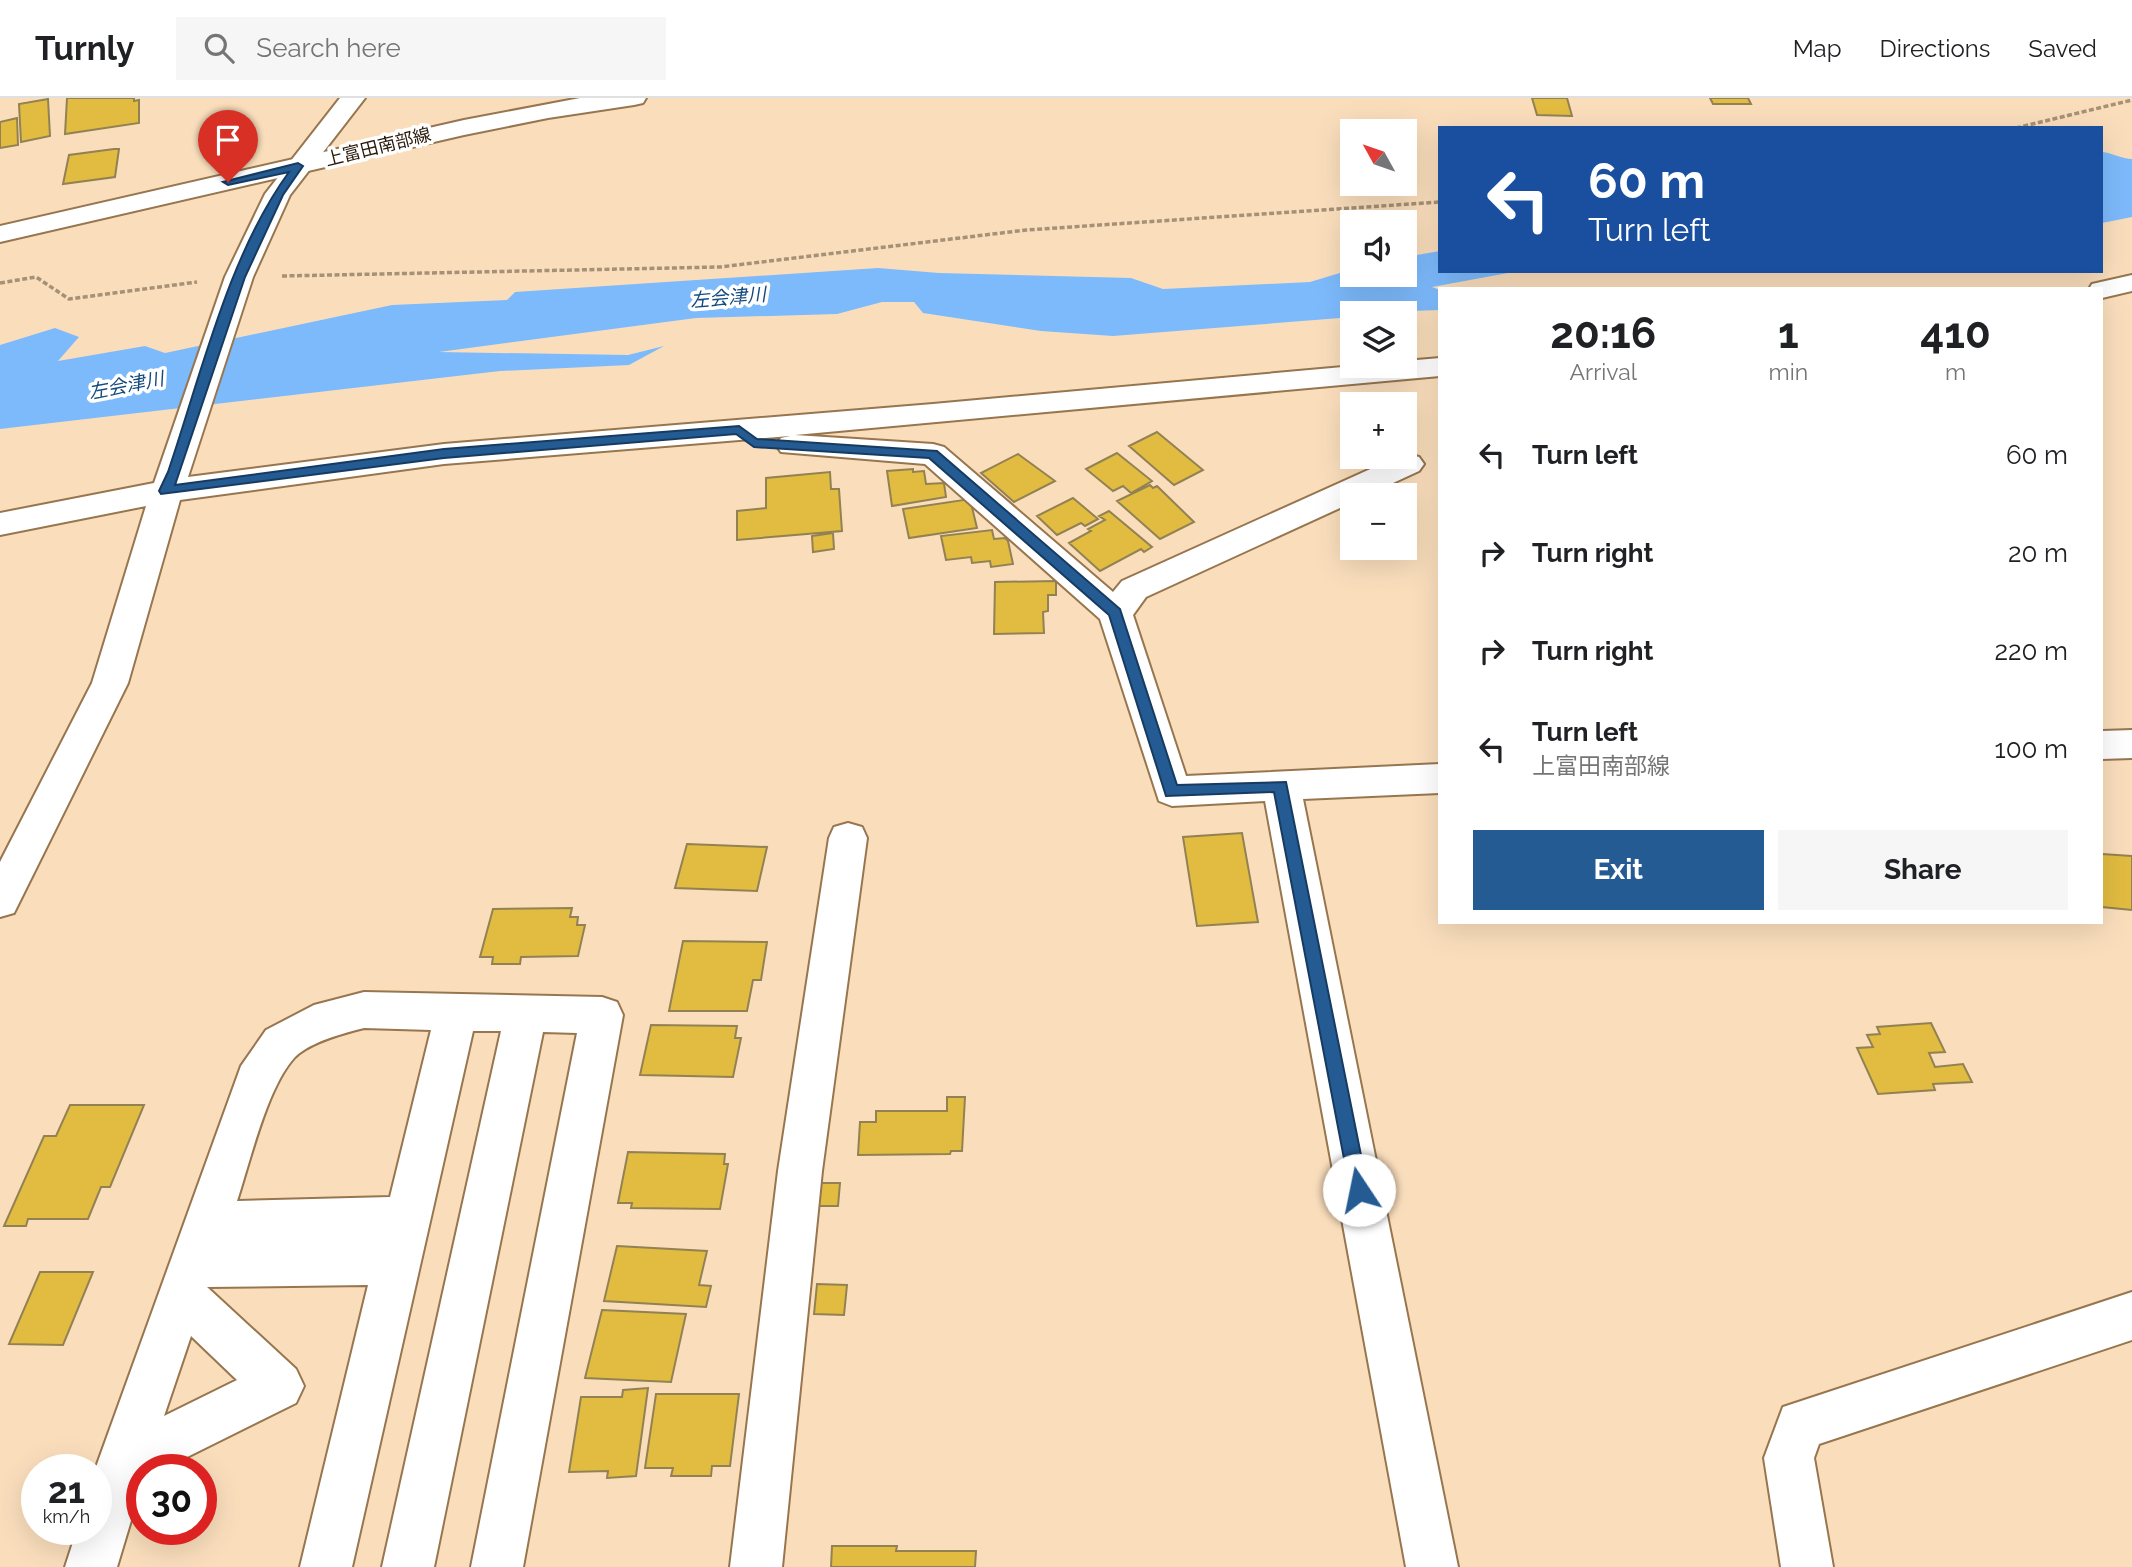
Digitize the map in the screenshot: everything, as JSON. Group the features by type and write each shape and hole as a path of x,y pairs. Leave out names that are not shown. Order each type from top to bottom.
{"street":[{"path":"0,901 110,683 170,481 237,285 278,194 353,98"},
{"name":"上富田南部線","path":"0,234 465,126 568,106 634,98"},
{"path":"2103,290 2132,283"},
{"path":"0,524 170,481 444,454 1438,367"},
{"path":"739,430 754,443 933,454 1115,613 1172,791 1438,778"},
{"path":"1115,613 1134,589 1397,469"},
{"path":"2103,745 2132,744"},
{"path":"1281,786 1432,1567"},
{"path":"756,1567 800,1171 848,838"},
{"path":"91,1567 123,1462 256,1080 281,1043 329,1018 364,1010 601,1014 497,1567"},
{"path":"326,1567 400,1240 456,1011"},
{"path":"408,1567 526,1013"},
{"path":"193,1261 400,1240"},
{"path":"123,1462 279,1386 193,1261"},
{"path":"1807,1567 1789,1458 1801,1425 2132,1316"}],"path":[{"path":"2024,126 2132,100"},
{"path":"0,282 36,277 69,299 237,285 720,267 1026,230 1438,202"}],"water":[{"path":"2103,152 2132,159 2132,217 2103,223"},
{"name":"左会津川","path":"1438,251 1438,273 1508,273 1432,287 1438,289 1438,310 1417,311 1417,301 1340,301 1340,318 1113,336 1041,331 923,313 914,302 882,302 837,314 696,318 439,352 628,355 664,346 629,365 500,371 0,429 0,345 55,328 79,337 58,361 145,346 165,353 392,305 507,300 515,292 878,268 939,273 1131,278 1163,289 1310,282 1340,273 1340,287 1417,287 1417,255"}],"building":[{"path":"67,98 134,98 134,101 139,100 139,123 65,134"},
{"path":"1532,98 1567,98 1572,116 1537,115"},
{"path":"1710,98 1748,98 1751,104 1713,104"},
{"path":"48,99 50,136 21,142 19,104"},
{"path":"17,118 18,145 0,148 0,122"},
{"path":"119,149 115,177 63,184 69,155"},
{"path":"1157,432 1203,470 1174,485 1129,446"},
{"path":"1117,453 1152,481 1131,493 1123,486 1113,491 1086,469"},
{"path":"1018,454 1055,481 1014,502 981,473"},
{"path":"913,469 913,472 924,471 926,484 944,483 946,497 892,506 887,471"},
{"path":"830,472 831,489 839,489 842,531 737,540 737,511 766,508 766,478"},
{"path":"1150,485 1153,488 1157,486 1194,522 1160,539 1117,501"},
{"path":"1073,498 1098,519 1085,526 1081,523 1057,535 1037,516"},
{"path":"970,499 977,528 909,538 903,509"},
{"path":"1109,511 1152,547 1144,552 1141,549 1100,571 1069,543 1105,520 1099,516"},
{"path":"992,530 994,539 1005,538 1008,541 1013,564 991,567 990,561 972,563 971,557 946,560 941,536"},
{"path":"833,533 834,549 813,552 812,536"},
{"path":"1056,581 1056,595 1048,595 1048,611 1043,612 1044,633 994,634 995,582"},
{"path":"1242,833 1258,922 1197,926 1183,837"},
{"path":"687,844 767,847 757,891 675,888"},
{"path":"2103,854 2132,856 2132,910 2103,907"},
{"path":"572,908 570,917 578,917 577,925 585,925 578,956 521,957 520,964 492,964 493,957 480,957 493,909"},
{"path":"683,941 767,942 761,980 753,980 747,1011 669,1011"},
{"path":"1931,1023 1945,1052 1929,1053 1935,1067 1963,1064 1972,1082 1933,1084 1935,1090 1878,1094 1857,1048 1873,1047 1867,1035 1880,1034 1877,1027"},
{"path":"651,1025 737,1026 735,1038 741,1038 733,1077 640,1075"},
{"path":"947,1097 965,1097 962,1151 951,1151 950,1154 858,1155 860,1122 876,1122 876,1111 947,1111"},
{"path":"70,1105 144,1105 110,1187 101,1187 88,1219 28,1219 26,1226 4,1226 44,1136 56,1136"},
{"path":"628,1152 725,1154 724,1164 728,1164 720,1209 631,1208 632,1203 618,1203"},
{"path":"817,1183 840,1183 838,1206 815,1206"},
{"path":"617,1246 707,1251 699,1285 711,1286 706,1307 604,1301"},
{"path":"40,1272 93,1272 63,1345 9,1344"},
{"path":"817,1284 847,1285 844,1315 814,1314"},
{"path":"602,1310 686,1314 671,1382 585,1378"},
{"path":"648,1388 636,1476 607,1478 608,1471 569,1472 581,1397 622,1397 623,1390"},
{"path":"656,1394 739,1394 730,1466 712,1466 711,1476 671,1476 673,1468 645,1468"},
{"path":"832,1546 897,1546 896,1551 976,1551 975,1567 831,1567"}],"route":[{"path":"228,182 298,166 278,194 239,277 175,472 166,491 444,454 739,430 754,443 933,454 1115,613 1172,791 1281,786 1359,1190"}]}
